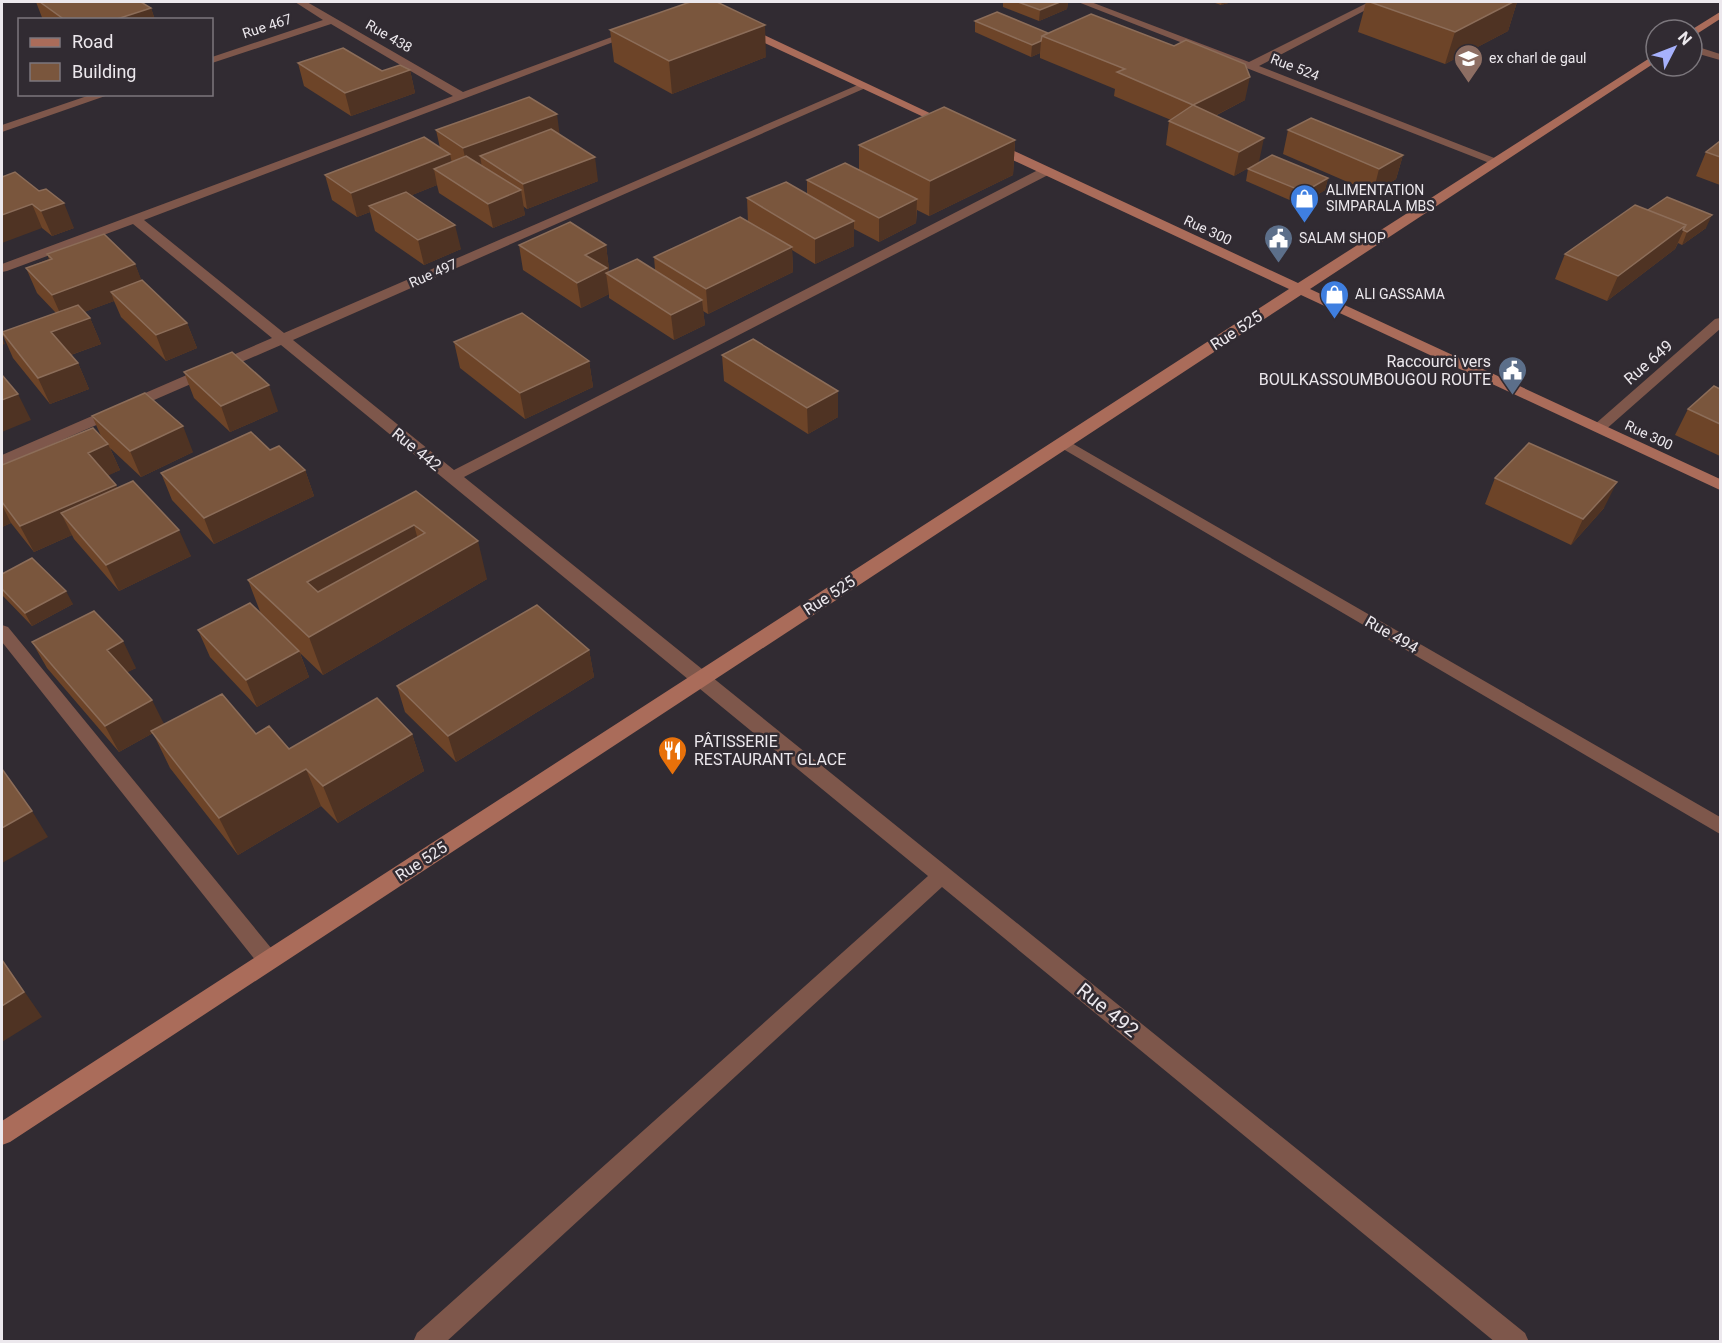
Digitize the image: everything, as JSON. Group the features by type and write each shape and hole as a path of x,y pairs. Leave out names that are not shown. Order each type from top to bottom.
{"street":[{"name":"Rue 438","path":"300,2 462,96"},
{"name":"Rue 524","path":"1083,2 1496,161"},
{"path":"1250,66 1376,2"},
{"path":"1704,26 1720,15"},
{"name":"Rue 467","path":"213,60 333,20"},
{"path":"729,23 961,131"},
{"path":"2,268 642,29"},
{"path":"1704,52 1720,57"},
{"name":"Rue 525","path":"2,1134 1644,65"},
{"name":"Rue 497","path":"2,461 864,86"},
{"path":"2,116 7,127 100,96"},
{"name":"Rue 300","path":"982,141 1720,485"},
{"path":"452,477 1046,171"},
{"name":"Rue 442","path":"134,219 701,679"},
{"name":"Rue 649","path":"1599,428 1720,322"},
{"name":"Rue 494","path":"1063,443 1720,825"},
{"path":"2,631 268,960"},
{"name":"Rue 492","path":"701,679 1516,1341"},
{"path":"426,1341 942,875"}],"building":[{"path":"40,2 141,2 151,8 120,18 62,18"},
{"path":"690,2 717,2 765,25 669,61 610,30"},
{"path":"1018,2 1060,2 1040,10"},
{"path":"1370,2 1513,2 1455,32"},
{"path":"997,12 1048,33 1042,36 1041,41 1032,45 975,21"},
{"path":"1091,14 1174,46 1186,40 1245,64 1250,77 1193,105 1117,72 1125,69 1042,36"},
{"path":"343,48 382,71 400,65 410,70 345,93 298,63"},
{"path":"529,97 557,114 463,148 436,130"},
{"path":"1193,105 1264,138 1239,152 1169,121"},
{"path":"944,107 1015,140 930,181 859,145"},
{"path":"1311,118 1403,155 1379,169 1288,130"},
{"path":"551,129 595,157 523,184 480,156"},
{"path":"424,137 450,154 351,193 325,175"},
{"path":"1720,141 1720,157 1706,152"},
{"path":"1272,155 1328,178 1304,192 1248,169"},
{"path":"466,156 521,190 488,204 434,169"},
{"path":"845,163 917,199 879,218 807,180"},
{"path":"15,172 39,191 46,189 64,203 41,211 32,204 2,215 2,177"},
{"path":"786,182 854,221 815,239 747,198"},
{"path":"406,192 455,225 418,240 369,206"},
{"path":"1667,197 1712,215 1687,232 1683,230 1686,225 1648,210"},
{"path":"1635,205 1686,225 1618,276 1565,254"},
{"path":"740,217 792,247 706,289 654,257"},
{"path":"570,222 606,245 585,255 607,268 577,283 519,245"},
{"path":"104,234 135,264 52,295 26,268 52,259 47,254"},
{"path":"637,259 702,300 671,315 606,273"},
{"path":"142,280 187,323 156,335 111,292"},
{"path":"78,305 90,318 51,332 78,363 38,378 2,332"},
{"path":"522,313 589,361 520,393 454,342"},
{"path":"753,339 838,391 807,408 722,355"},
{"path":"232,352 269,385 221,406 184,372"},
{"path":"2,375 18,394 2,400"},
{"path":"1714,386 1720,389 1720,424 1688,409"},
{"path":"145,393 183,426 130,451 92,416"},
{"path":"93,428 108,444 88,453 116,485 20,526 2,502 2,465"},
{"path":"251,432 270,450 279,446 305,470 204,518 161,473"},
{"path":"1529,443 1617,482 1583,519 1495,478"},
{"path":"133,481 179,530 106,565 61,513"},
{"path":"416,491 478,541 309,637 248,580","holes":["414,525 425,533 318,592 307,582"]},
{"path":"32,558 66,591 25,613 2,589 2,574"},
{"path":"250,603 299,651 246,680 198,630"},
{"path":"537,605 589,650 448,736 397,686"},
{"path":"94,611 123,641 107,650 152,700 105,726 32,642"},
{"path":"222,694 256,734 269,726 289,749 377,698 412,734 323,786 306,769 219,818 151,731"},
{"path":"2,769 32,811 2,828"},
{"path":"2,960 24,992 2,1006"}],"place":[{"name":"ex charl de gaul","path":"1468,84"},
{"name":"ALIMENTATION SIMPARALA MBS","path":"1305,224"},
{"name":"SALAM SHOP","path":"1278,264"},
{"name":"ALI GASSAMA","path":"1334,320"},
{"name":"Raccourci vers BOULKASSOUMBOUGOU ROUTE","path":"1512,396"},
{"name":"PÂTISSERIE RESTAURANT GLACE","path":"673,776"}]}
